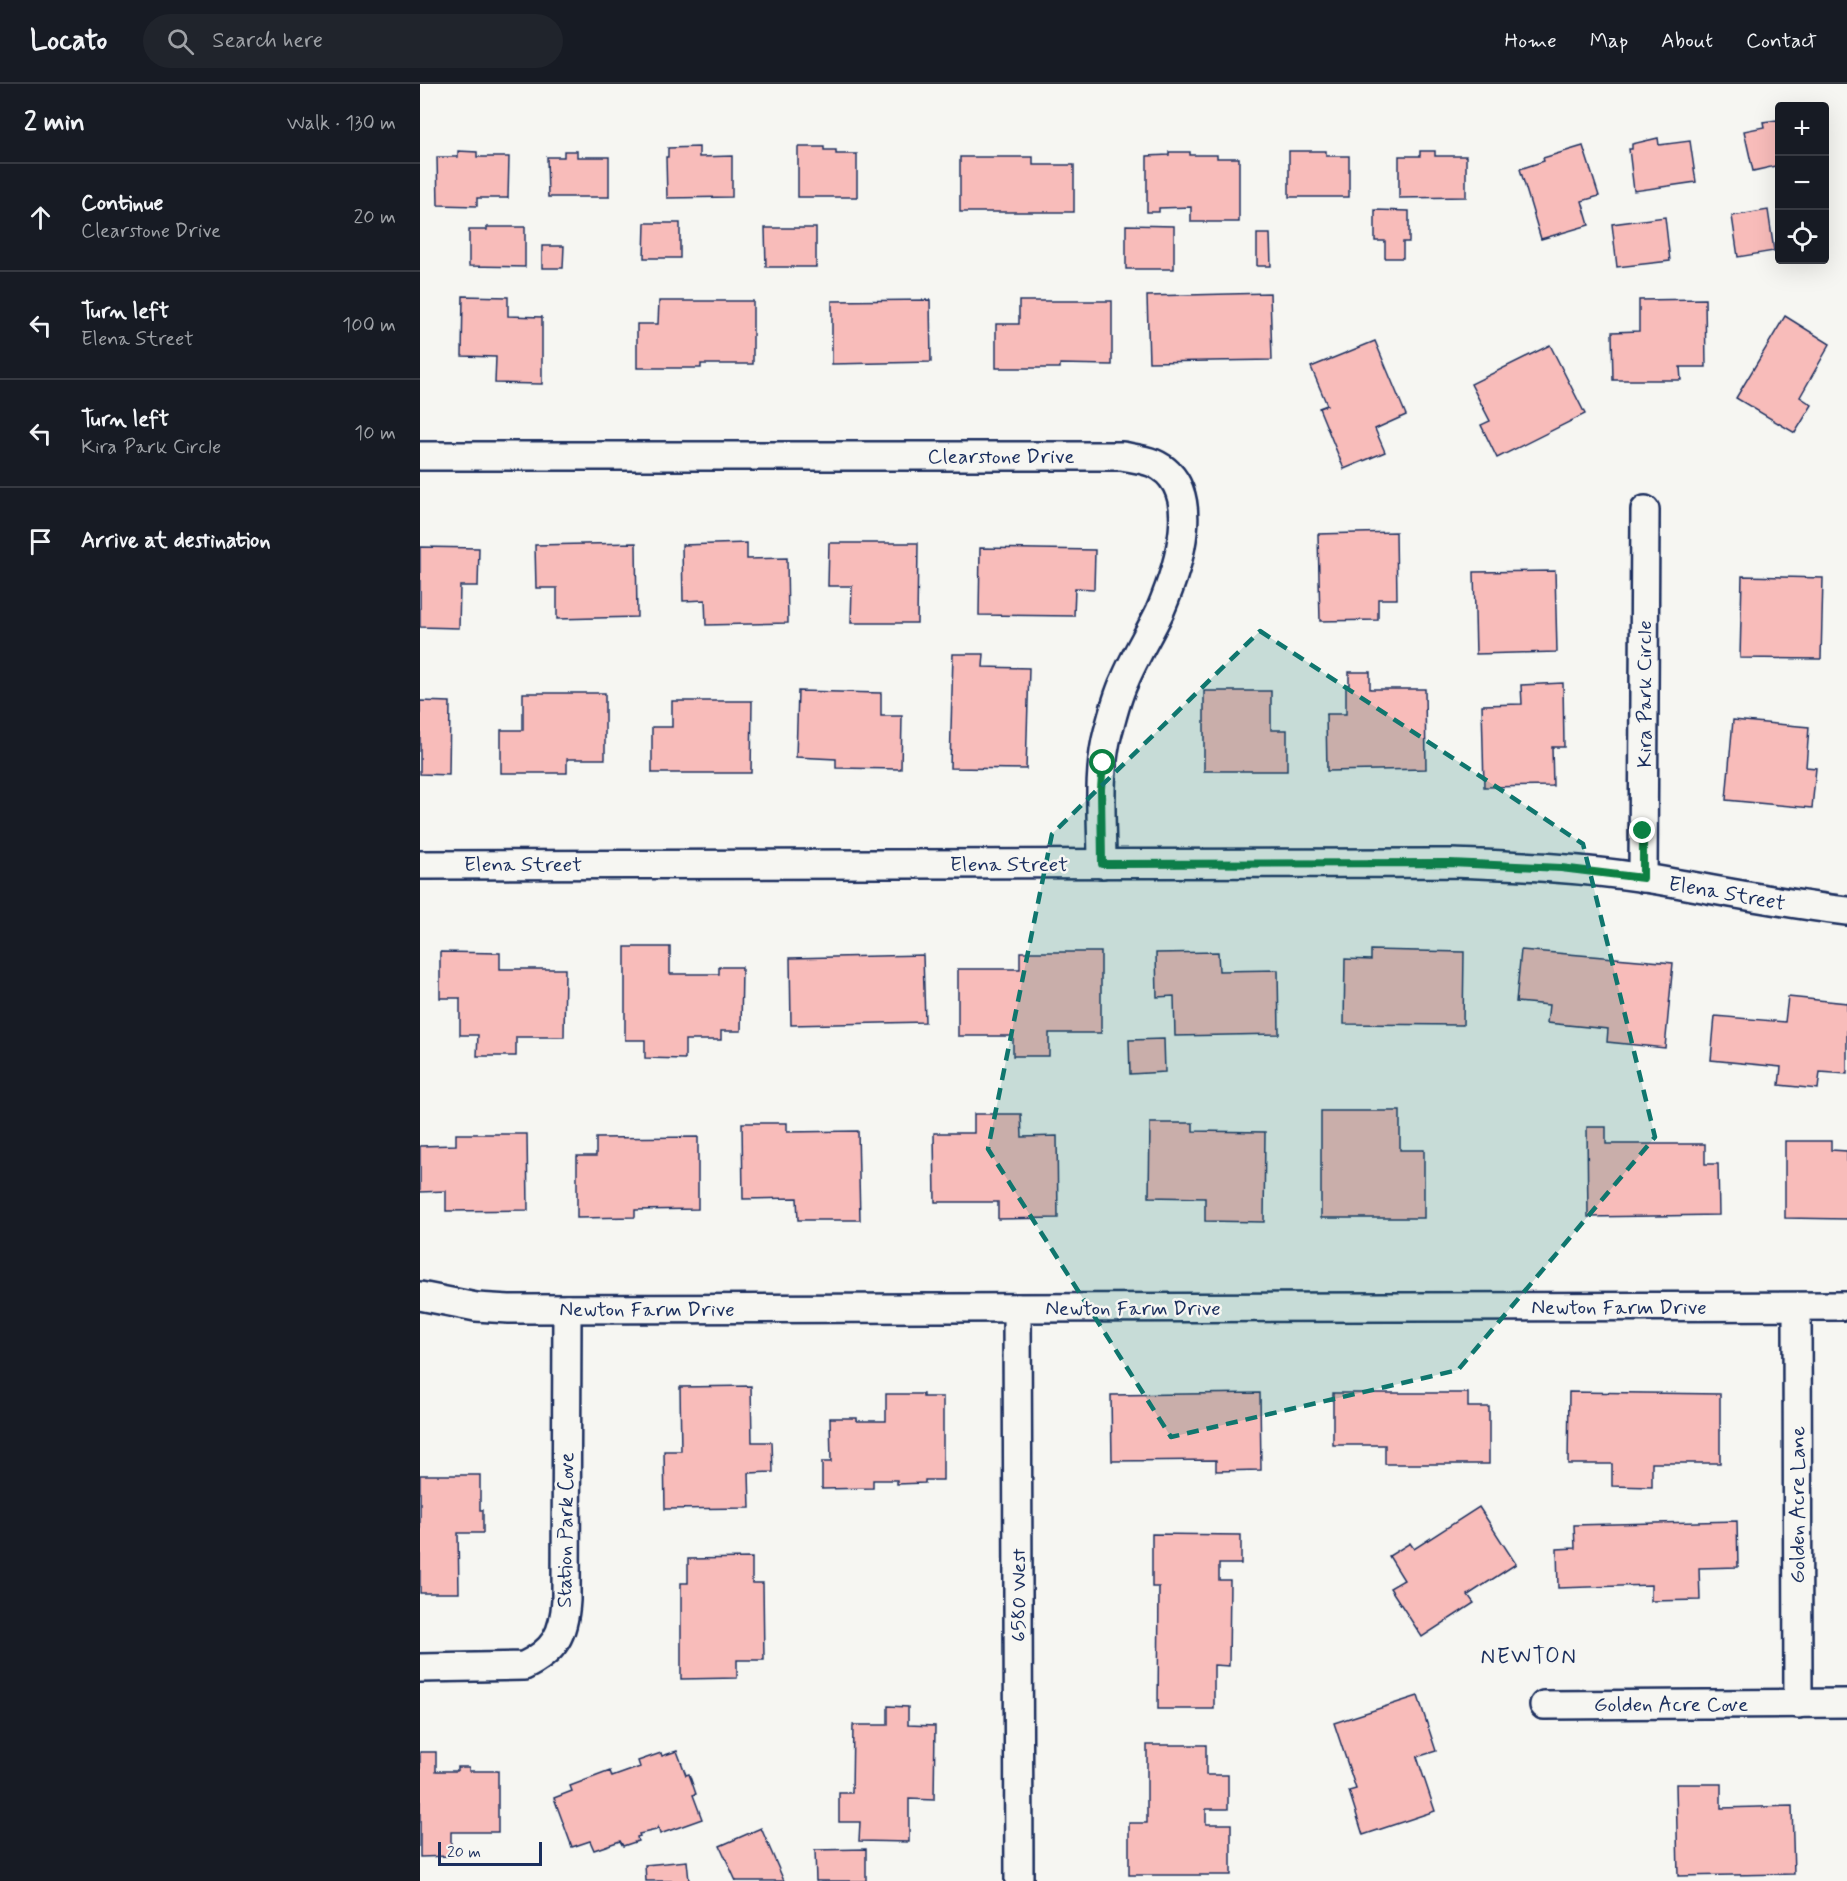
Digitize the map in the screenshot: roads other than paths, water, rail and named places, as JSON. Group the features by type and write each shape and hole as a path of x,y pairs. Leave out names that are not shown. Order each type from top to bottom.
{"street":[{"name":"Clearstone Drive","path":"420,456 1122,456 1139,458 1154,464 1178,484 1182,501 1183,534 1169,588 1123,682 1107,736 1101,789 1102,864"},
{"name":"Kira Park Circle","path":"1643,878 1645,510"},
{"name":"Elena Street","path":"420,865 1450,863 1561,868 1643,878 1788,904 1847,911"},
{"name":"Newton Farm Drive","path":"420,1296 476,1306 567,1309 1847,1306"},
{"name":"Golden Acre Lane","path":"1797,1306 1798,1704"},
{"name":"6580 West","path":"1017,1308 1019,1881"},
{"name":"Station Park Cove","path":"420,1668 524,1666 538,1659 550,1649 560,1634 565,1617 566,1600 567,1309"},
{"name":"Golden Acre Cove","path":"1544,1705 1847,1703"}],"district":[{"name":"NEWTON","path":"1529,1655"}]}
